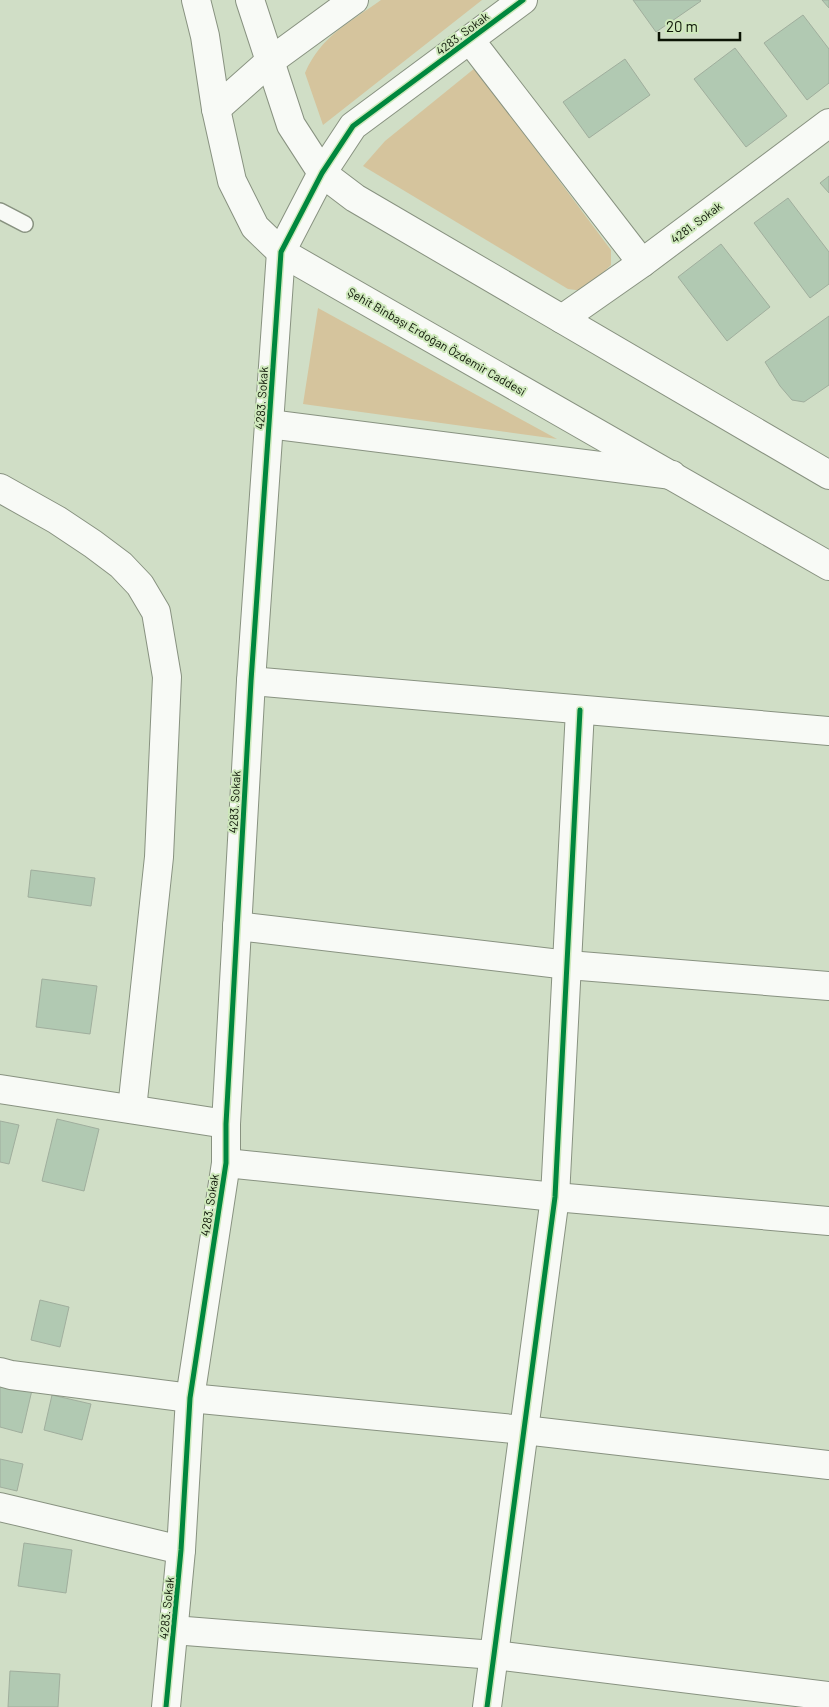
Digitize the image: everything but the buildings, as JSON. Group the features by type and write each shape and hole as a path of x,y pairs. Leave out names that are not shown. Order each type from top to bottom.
{"street":[{"name":"Şehit Binbaşı Erdoğan Özdemir Caddesi","path":"196,0 205,36 216,109 232,181 256,227 281,252 829,566"},
{"path":"250,0 291,124 322,173 355,198 829,475"},
{"path":"216,109 269,62 354,0"},
{"name":"4283. Sokak","path":"166,1707 182,1550 190,1398 226,1163 226,1124 251,681 281,252 322,173 353,126 523,0"},
{"path":"470,40 642,263"},
{"name":"4281. Sokak","path":"562,319 642,263 829,123"},
{"path":"269,424 672,476"},
{"path":"0,488 71,530 122,565 140,584 156,612 167,677 159,848 132,1109"},
{"path":"251,681 829,731"},
{"path":"487,1707 555,1196 580,710"},
{"path":"237,926 568,965 829,986"},
{"path":"0,1089 226,1124"},
{"path":"226,1163 829,1221"},
{"path":"0,1372 11,1376 190,1398 524,1430 829,1466"},
{"path":"0,1508 182,1550"},
{"path":"174,1630 494,1655 829,1696"}],"lane":[{"path":"0,211 24,224"}],"shaded area":[{"path":"381,0 482,0 323,125 305,73 319,49 337,31"},
{"path":"475,68 611,250 611,265 584,291 568,289 363,166 385,141"},
{"path":"318,308 557,439 303,404"}],"cycle path":[{"path":"166,1707 181,1550 190,1398 226,1163 226,1124 251,681 281,252 322,173 353,126 523,0"},
{"path":"487,1707 555,1197 580,710"}]}
